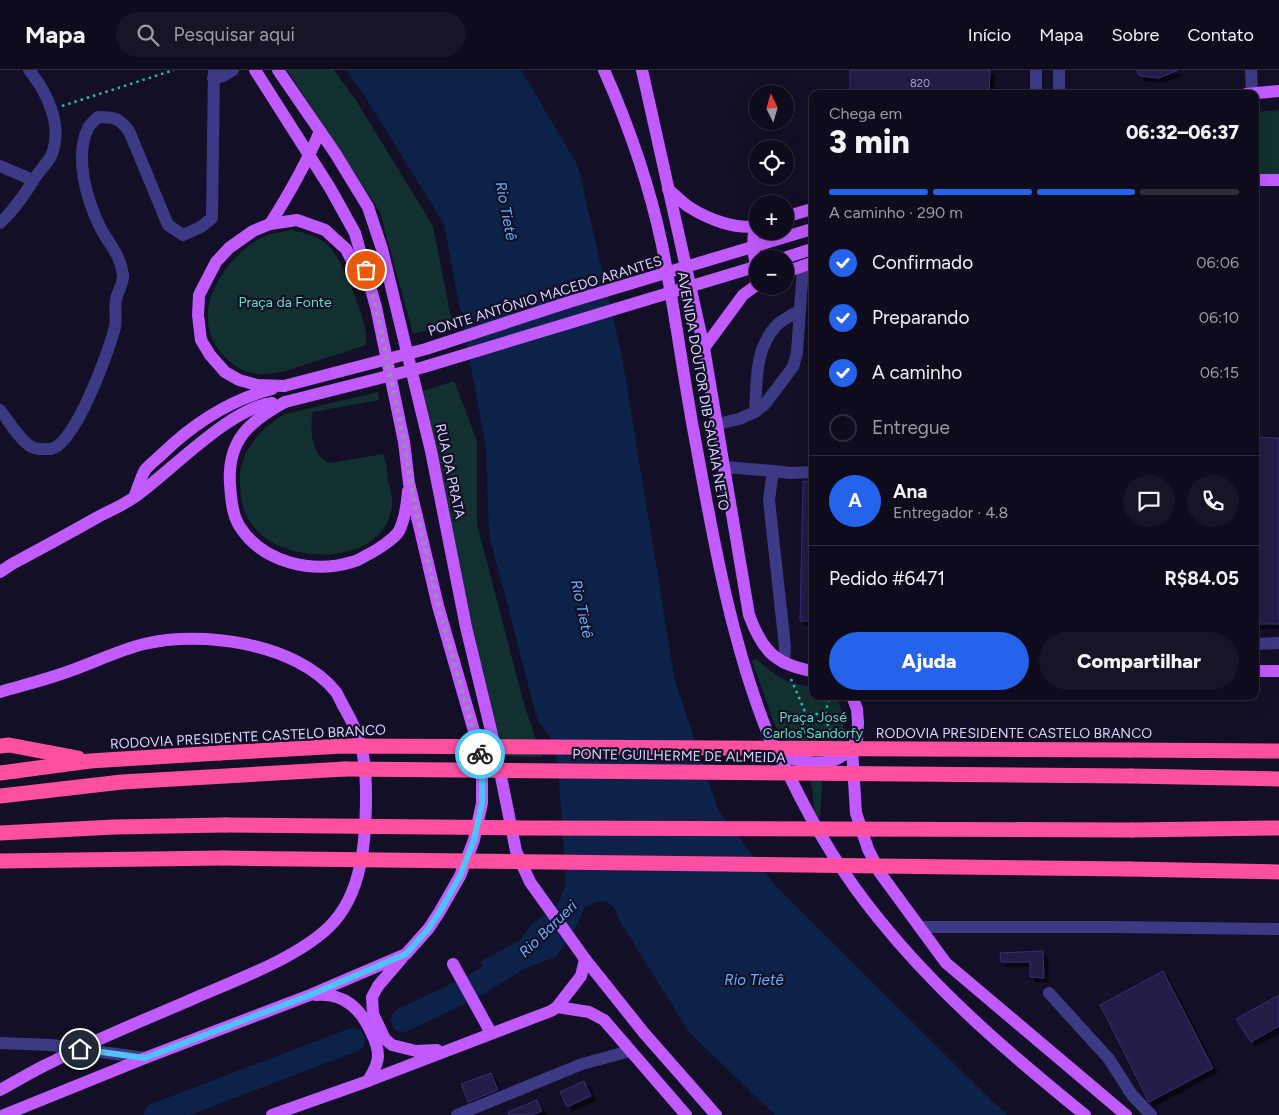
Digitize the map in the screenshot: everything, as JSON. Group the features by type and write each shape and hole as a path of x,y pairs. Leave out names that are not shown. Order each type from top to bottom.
{"highway":[{"path":"0,746 9,745 90,760"},
{"name":"RODOVIA PRESIDENTE CASTELO BRANCO","path":"0,773 90,760 343,746 1279,751"},
{"name":"PONTE GUILHERME DE ALMEIDA","path":"0,796 122,782 345,769 1279,779"},
{"path":"0,833 114,827 226,825 1132,830 1279,828"},
{"path":"0,861 223,858 1279,872"}],"main road":[{"path":"255,70 355,233 376,307 404,442 409,483 438,606 482,764 482,803 474,840 460,876 429,928 385,977 372,998 373,1014 385,1039 392,1045 416,1051 452,1049"},
{"name":"RUA DA PRATA","path":"278,70 320,131 368,207 382,249 432,451 466,627 495,747 516,851 530,882 583,956 644,1033 716,1115"},
{"name":"AVENIDA DOUTOR DIB SAUAIA NETO","path":"604,70 649,193 662,243 694,434 727,604 763,721 780,756"},
{"name":"AVENIDA DOUTOR DIB SAUAIA NETO","path":"642,70 704,348 749,615 763,646 772,655 784,663 809,670"},
{"path":"1259,92 1279,91"},
{"path":"270,224 287,198 320,131"},
{"path":"1259,180 1279,180"},
{"path":"668,188 688,206 707,217 728,224 749,226"},
{"path":"794,214 809,210"},
{"path":"284,386 257,385 239,380 225,372 201,340 198,295 216,262 229,248 253,231 270,224 297,220 325,230 346,249 376,307"},
{"name":"PONTE ANTÔNIO MACEDO ARANTES","path":"135,497 145,470 169,447 199,422 218,410 260,392 426,349 569,302 809,231"},
{"path":"794,255 809,250"},
{"path":"794,269 808,264"},
{"path":"0,572 135,497 182,458 229,423 247,412 266,404 285,402 424,367 749,271"},
{"path":"704,348 743,295 749,291"},
{"path":"285,402 254,421 242,434 233,454 229,471 234,513 239,526 250,540 268,553 288,562 304,565 324,567 354,562 377,550 398,532 406,512 409,483"},
{"path":"0,692 61,674 144,644 176,639 210,638 257,647 291,659 315,673 336,692 360,740 366,777 365,839 358,875 349,901 330,927 299,950 240,979 52,1062 0,1090"},
{"path":"1259,671 1279,671"},
{"path":"854,700 857,709 858,723 857,738 852,749 856,813 861,830 880,873 946,963 1126,1115"},
{"path":"780,756 801,761 835,760 852,749"},
{"path":"780,756 825,842 882,924 940,989 987,1034 1085,1115"},
{"path":"4,1115 145,1058 310,995 406,954"},
{"path":"272,1115 368,1081 534,1018 557,1007 581,976 583,956"},
{"path":"453,964 491,1033"},
{"path":"310,995 328,994 346,1000 359,1010 367,1022 378,1056 374,1071 368,1081"},
{"path":"557,1007 589,1012 604,1020 686,1115"}],"street":[{"path":"0,223 14,210 50,156 54,144 51,109 41,85 29,70"},
{"path":"0,410 18,434 31,447 44,450 55,448 66,439 76,422 102,367 115,325 115,301 123,277 117,252 101,229 83,179 82,149 88,127 98,117 110,117 121,120 129,131 168,225 183,234 201,227 212,218 213,74 223,76 233,70"},
{"path":"1036,70 1036,90"},
{"path":"1059,70 1059,90"},
{"path":"1249,90 1251,70"},
{"path":"0,166 33,180"},
{"path":"718,424 755,412 765,404 793,366 797,352 800,310 808,264"},
{"path":"755,412 759,357 766,340 778,325 800,310"},
{"path":"725,467 791,474 809,472"},
{"path":"773,471 769,500 785,647 784,663"},
{"path":"1259,644 1279,644"},
{"path":"919,927 1115,926 1279,929"},
{"path":"1049,993 1109,1059 1132,1095 1151,1115"},
{"path":"0,1043 51,1045 145,1058"},
{"path":"457,1115 582,1064 630,1051"}],"path":[{"path":"51,109 174,70"},
{"path":"784,663 806,714 802,730 809,734"},
{"path":"822,735 829,730 825,714 829,700"},
{"path":"806,714 825,714"}],"green space":[{"path":"287,70 334,70 357,102 433,226 452,323 413,334 380,212"},
{"path":"1279,110 1279,174 1259,174 1259,112"},
{"name":"Praça da Fonte","path":"292,230 320,239 333,251 357,301 364,325 366,345 293,369 267,374 251,373 242,370 230,362 215,344 209,327 208,310 212,293 220,277 244,249 263,237"},
{"path":"454,381 477,441 477,524 524,704 542,757 503,756 417,393"},
{"path":"378,392 379,400 313,412 311,426 316,449 320,456 331,463 383,454 392,503 385,526 372,541 353,550 332,554 309,554 287,549 268,539 253,526 244,511 241,500 240,472 252,442 267,427 285,414"},
{"name":"Praça José Carlos Sandorfy","path":"756,659 782,678 809,686 809,700 836,700 839,704 843,718 841,757 824,755 820,817 815,816 812,786 803,753 786,742 777,731 752,661"}],"water":[{"name":"Rio Tietê","path":"346,70 521,70 578,166 622,356 675,681 718,810 776,886 1008,1115 775,1115 689,1032 619,920 614,907 605,901 595,902 585,907 575,929 556,957 515,972 494,986 480,962 520,940 531,925 558,904 566,884 558,767 551,739 537,719 489,534 486,447 444,224 364,95"}],"building":[{"path":"850,70 990,70 989,90 850,90"},
{"path":"1136,70 1178,70 1159,78 1140,76"},
{"path":"1259,437 1279,438 1279,624 1259,624"},
{"path":"803,481 809,482 809,621 800,621"},
{"path":"1043,951 1044,978 1030,977 1030,962 1001,962 1000,953"},
{"path":"1163,971 1213,1068 1149,1102 1100,1005"},
{"path":"1279,995 1279,1026 1251,1042 1236,1019"},
{"path":"491,1073 498,1090 468,1102 461,1084"},
{"path":"584,1081 591,1096 567,1107 560,1092"},
{"path":"537,1100 542,1111 531,1115 509,1115 508,1112"}],"waterway":[{"name":"Rio Barueri","path":"403,1020 472,987 516,960"},
{"name":"Rio Barueri","path":"156,1115 353,1040"}],"way so far":[{"path":"366,270 376,307 404,442 409,483 438,606 480,754"}],"route":[{"path":"80,1049 145,1058 310,995 406,954 429,928 440,911 460,876 474,840 482,803 482,764 480,754"}]}
